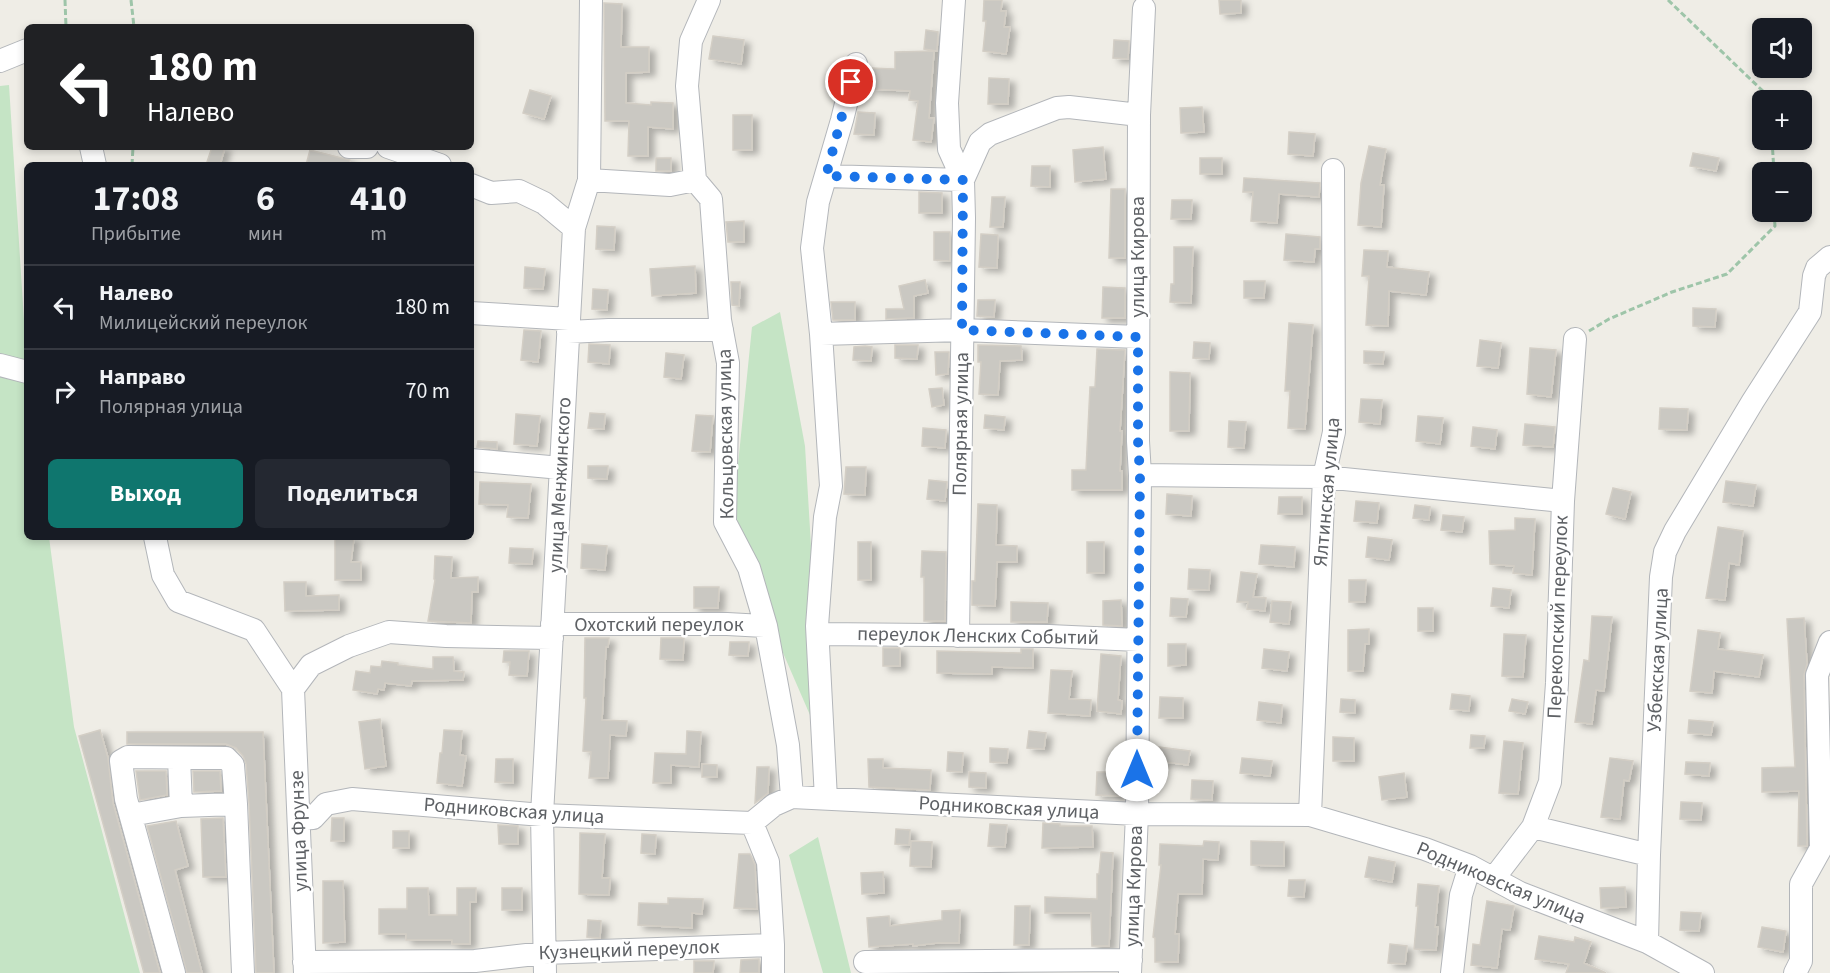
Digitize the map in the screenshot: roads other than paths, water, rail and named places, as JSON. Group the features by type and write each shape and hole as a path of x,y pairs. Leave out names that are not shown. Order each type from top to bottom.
{"street":[{"name":"улица Менжинского","path":"544,963 542,814 574,228 590,180 591,0"},
{"name":"Кольцовская улица","path":"709,0 691,41 687,86 695,180 711,199 722,330 728,363 725,522 749,568 766,626 788,745 792,797"},
{"name":"Полярная улица","path":"954,0 947,103 949,149 963,180 958,636"},
{"name":"улица Кирова","path":"1131,967 1137,814 1140,475 1138,441 1138,116 1144,8"},
{"path":"0,61 24,51"},
{"path":"826,799 818,634 825,517 831,486 821,334 812,248 818,202 856,64"},
{"path":"826,176 963,180 980,142 990,134 1057,108 1069,107 1138,116"},
{"path":"397,150 431,162"},
{"name":"Ялтинская улица","path":"1310,815 1324,477 1334,432 1333,170"},
{"path":"590,180 670,185 695,180"},
{"path":"474,186 491,193 519,191 544,203 574,228"},
{"name":"Узбекская улица","path":"1647,942 1648,855 1661,577 1665,552 1675,531 1753,401 1810,312 1814,276 1817,268 1830,257"},
{"path":"474,313 609,330 722,330"},
{"path":"821,334 962,330 1138,337"},
{"name":"Перекопский переулок","path":"1494,878 1533,828 1550,782 1557,683 1563,501 1575,339"},
{"path":"0,365 24,371"},
{"path":"474,460 561,468"},
{"path":"1140,475 1324,477 1563,501"},
{"path":"156,540 163,575 178,602 254,630 293,689"},
{"name":"Охотский переулок","path":"293,689 312,665 349,646 389,632 446,636 715,623 766,626"},
{"name":"переулок Ленских Событий","path":"818,634 1049,636 1138,640"},
{"path":"1795,973 1801,961 1802,884 1821,848 1817,675 1830,642"},
{"name":"улица Фрунзе","path":"293,689 305,968"},
{"path":"174,973 126,799 121,761 128,757 226,758 233,765 243,973"},
{"path":"179,758 181,806"},
{"path":"773,973 768,862 752,823 774,806 792,797"},
{"name":"Родниковская улица","path":"792,797 1137,814 1310,815 1425,849 1470,866 1520,893 1647,942 1703,973"},
{"name":"Родниковская улица","path":"299,819 313,818 326,804 352,799 542,814 752,823"},
{"path":"131,815 181,806 236,804"},
{"path":"1533,828 1648,855"},
{"path":"1452,973 1461,894 1470,866"},
{"name":"Кузнецкий переулок","path":"305,968 475,961 544,963 773,945"},
{"path":"865,962 1131,967"}]}
